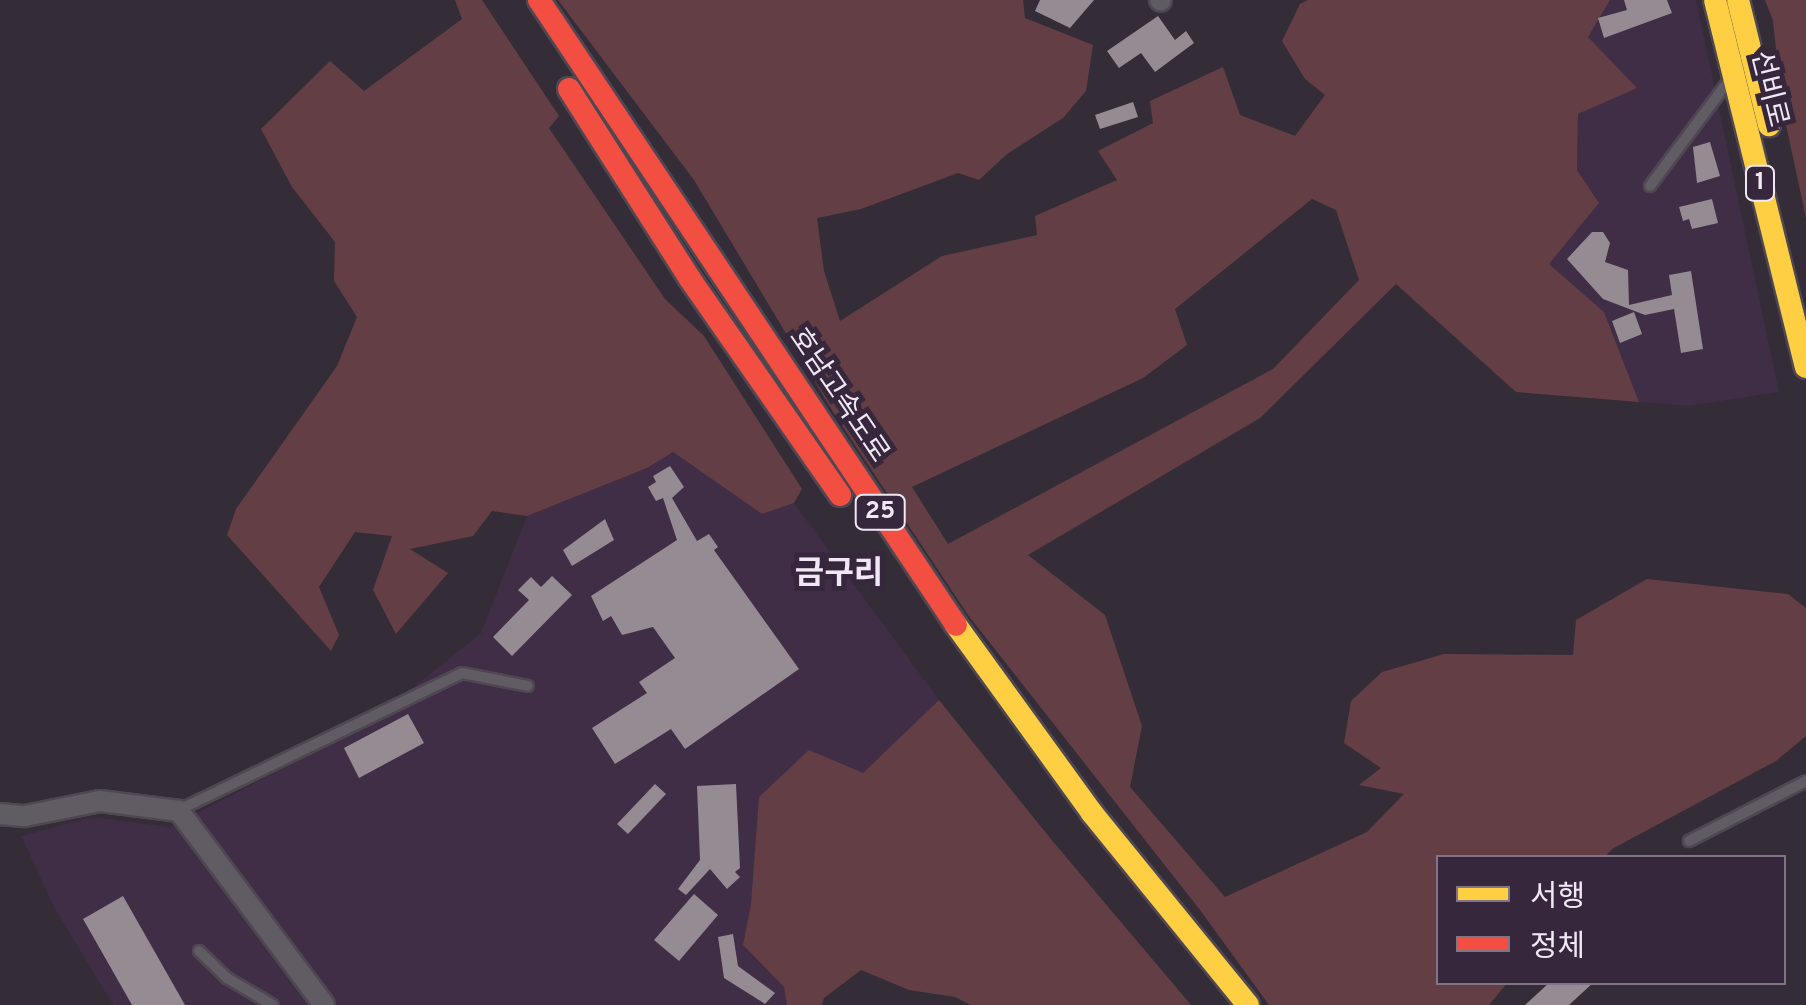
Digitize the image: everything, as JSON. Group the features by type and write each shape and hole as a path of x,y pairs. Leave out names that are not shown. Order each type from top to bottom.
{"main road":[{"name":"호남고속도로","path":"512,0 690,279 938,636 1196,978"},
{"name":"호남고속도로","path":"539,0 988,671 1092,812 1248,1005"},
{"name":"선비로","path":"1715,0 1806,366"},
{"name":"선비로","path":"1738,0 1806,275"}],"street":[{"path":"0,814 26,816 100,801 178,811 324,1005"}],"lane":[{"path":"1650,186 1733,74"},
{"path":"178,811 462,673 528,686"},
{"path":"1690,841 1806,781"},
{"path":"199,952 227,978 273,1005"}],"shaded area":[{"path":"455,0 482,0 559,116 549,128 665,299 704,336 802,489 794,503 762,514 673,452 647,468 527,516 492,511 473,536 410,549 448,573 396,634 373,590 392,536 355,532 319,587 339,635 331,651 227,535 236,509 337,366 357,317 334,281 335,242 292,187 261,129 330,61 364,91 462,19"},
{"path":"558,0 1023,0 1025,18 1093,45 1086,91 1063,118 1007,154 979,180 958,173 861,209 817,218 824,271 840,321 942,256 1037,235 1035,216 1117,180 1098,151 1153,123 1150,101 1223,67 1240,115 1295,136 1325,95 1305,79 1282,41 1300,4 1308,0 1610,0 1588,37 1637,88 1578,114 1577,170 1599,203 1549,264 1604,312 1639,402 1516,392 1396,284 1260,418 1028,555 1105,615 1142,726 1130,787 1225,897 1367,832 1404,794 1359,785 1381,768 1344,743 1351,701 1382,672 1444,654 1573,655 1576,620 1647,579 1788,594 1806,608 1806,736 1776,761 1607,855 1436,855 1436,985 1505,985 1489,1005 1269,1005 1200,910 968,615 833,412 694,180","holes":["1312,199 1336,210 1359,280 1273,369 948,544 912,487 1143,378 1187,345 1175,309"]},
{"path":"1610,0 1696,0 1779,392 1688,406 1639,402 1604,312 1549,264 1599,203 1577,170 1578,114 1636,88 1587,37"},
{"path":"1765,0 1806,0 1806,218 1782,106 1773,21"},
{"path":"673,452 762,514 794,503 939,700 863,773 751,904 743,945 784,987 787,1005 113,1005 54,907 21,836 92,817 170,827 368,724 481,633 527,516 647,468"},
{"path":"939,700 1191,1005 971,1005 955,997 909,990 861,970 824,998 822,1005 787,1005 784,987 743,945 751,904 759,797 809,750 863,773"}],"building":[{"path":"1040,0 1094,0 1070,28 1035,11"},
{"path":"1624,0 1667,0 1672,13 1604,38 1598,18 1627,10"},
{"path":"1158,16 1175,40 1186,31 1194,43 1155,72 1141,53 1119,68 1107,51"},
{"path":"1133,102 1138,117 1100,129 1095,115"},
{"path":"1710,142 1720,176 1697,183 1693,147"},
{"path":"1712,199 1718,223 1692,229 1689,219 1683,221 1679,207"},
{"path":"1592,232 1603,232 1610,243 1605,262 1628,270 1629,305 1672,295 1669,275 1691,271 1703,349 1681,353 1674,309 1645,315 1603,299 1567,259"},
{"path":"1634,312 1642,334 1620,343 1612,321"},
{"path":"670,466 684,487 672,498 697,541 709,534 718,547 714,550 799,669 685,749 671,729 615,764 592,728 647,693 639,682 675,658 653,627 622,635 611,616 603,621 591,596 677,540 663,498 656,501 648,487 656,482 653,476"},
{"path":"605,519 614,540 572,566 563,550"},
{"path":"552,576 572,595 512,656 493,637 529,600 518,590 531,577 541,587"},
{"path":"408,714 424,743 359,778 344,748"},
{"path":"655,784 666,794 628,834 617,824"},
{"path":"736,784 740,868 735,872 740,877 727,889 710,869 686,895 678,889 700,860 697,786"},
{"path":"694,894 718,915 679,961 654,940"},
{"path":"123,896 185,1005 132,1005 83,919"},
{"path":"733,934 738,966 775,993 765,1004 724,978 718,937"},
{"path":"1547,985 1591,985 1569,1005 1525,1005"}],"traffic: slow":[{"path":"1715,0 1806,367"},
{"path":"1738,0 1769,125"},
{"path":"956,625 1092,813 1248,1005"}],"traffic: jam":[{"path":"539,0 956,625"},
{"path":"569,89 690,279 840,495"}],"district":[{"name":"금구리","path":"839,575"}]}
